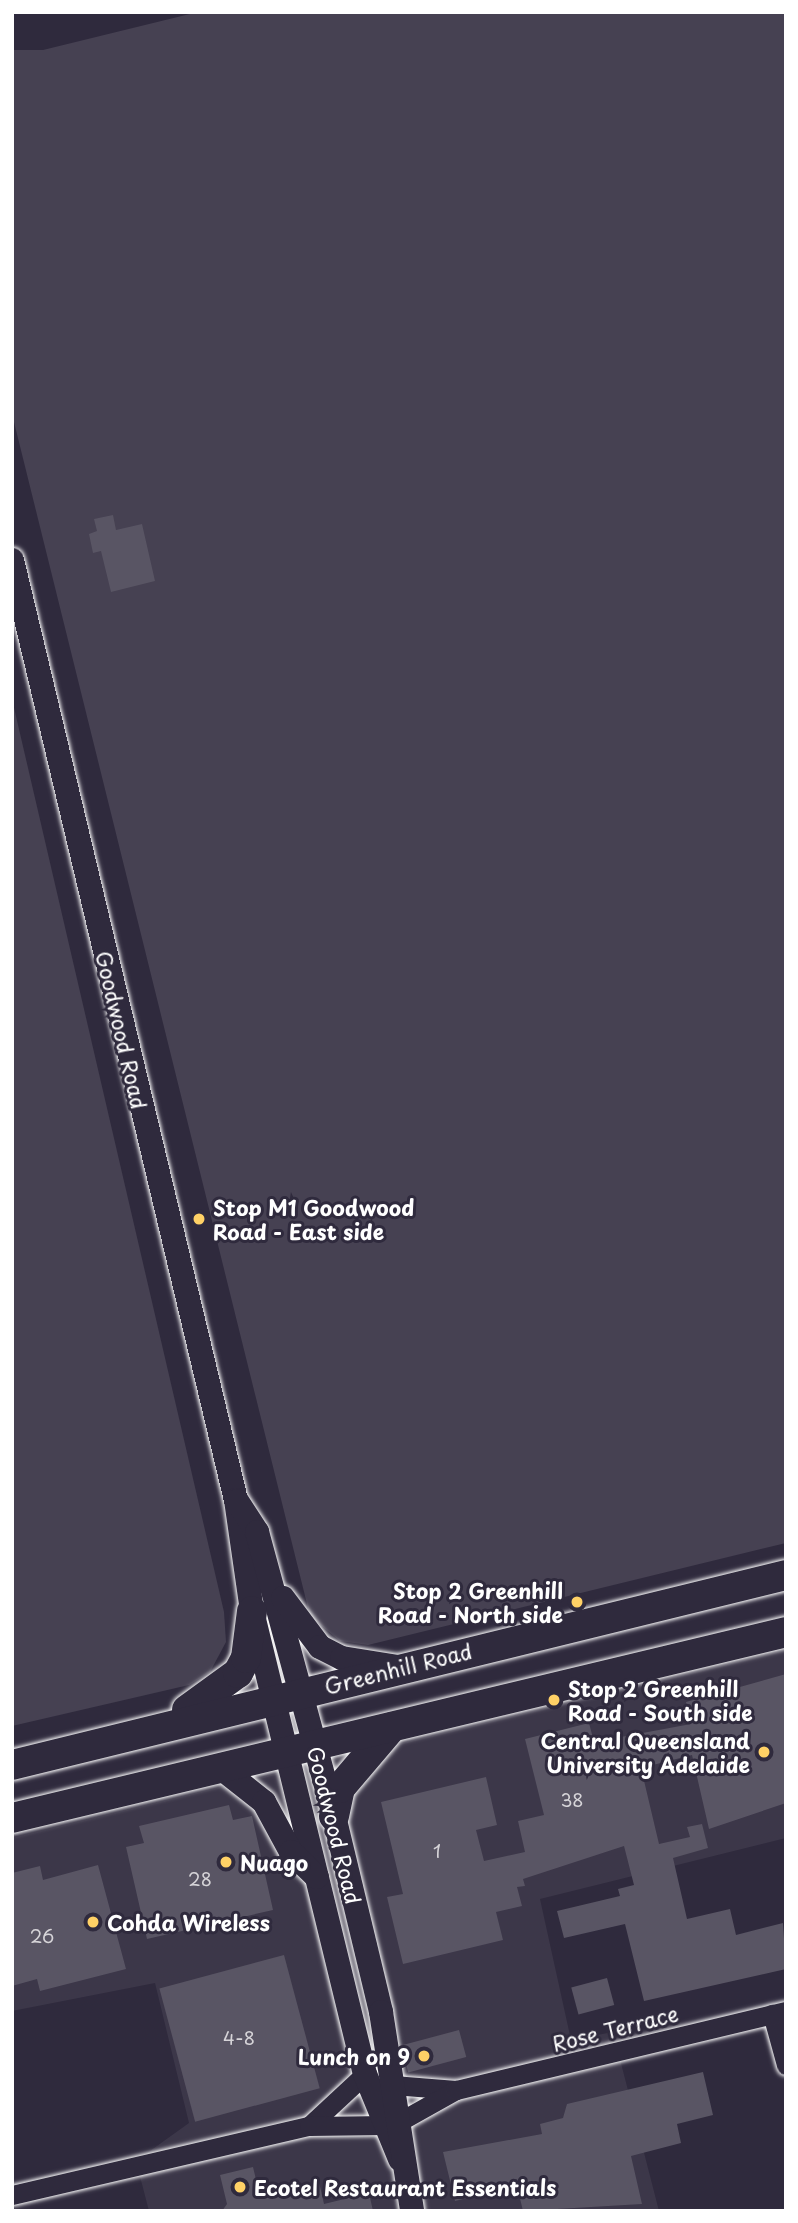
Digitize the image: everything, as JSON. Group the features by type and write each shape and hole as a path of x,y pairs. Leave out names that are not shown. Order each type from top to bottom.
{"highway":[{"name":"Greenhill Road","path":"12,1765 398,1667 786,1575"},
{"path":"143,1731 220,1691 238,1673 246,1658 251,1611"},
{"path":"12,1818 786,1632"},
{"path":"334,1816 340,1788 392,1727"}],"main road":[{"name":"Goodwood Road","path":"12,560 236,1500 251,1611 287,1695 315,1746 334,1816 393,2085 392,2124 412,2211"},
{"name":"Goodwood Road","path":"236,1500 257,1532 270,1577 287,1695 287,1753 365,2074 392,2124"},
{"path":"270,1577 320,1647 342,1658 398,1667"},
{"path":"221,1768 264,1802 291,1852 318,1878"}],"street":[{"name":"Rose Terrace","path":"12,2195 309,2126 392,2124 456,2090 779,2012"},
{"path":"779,2012 785,2057"},
{"name":"Rose Terrace","path":"309,2126 365,2074"},
{"name":"Rose Terrace","path":"393,2085 456,2090"}],"shaded area":[{"path":"198,12 786,12 786,1543 368,1645 340,1641 310,1616 12,414 12,50 43,50"},
{"path":"12,699 224,1612 226,1642 210,1672 189,1685 12,1726"},
{"path":"786,1650 786,1838 540,1899 571,2040 613,2032 659,2211 149,2211 136,2161 189,2123 155,1983 12,2011 12,1838"}],"building":[{"path":"113,515 116,530 142,524 155,581 111,592 101,551 93,553 89,534 97,531 94,519"},
{"path":"786,1674 786,1803 709,1829 692,1755 641,1768 659,1844 690,1837 687,1827 702,1824 708,1848 673,1858 687,1919 730,1909 736,1935 783,1923 786,1969 644,2001 625,1924 564,1938 557,1911 620,1896 618,1889 634,1885 624,1846 523,1879 525,1886 517,1887 522,1906 496,1912 503,1940 403,1964 387,1897 403,1894 381,1802 486,1777 497,1825 476,1830 484,1861 525,1852 518,1821 544,1815 525,1739 589,1723 594,1742 691,1724 686,1702"},
{"path":"229,1805 233,1820 252,1816 273,1910 147,1939 126,1847 144,1843 139,1826"},
{"path":"98,1865 126,1969 40,1991 37,1979 12,1986 12,1873 40,1866 43,1880"},
{"path":"284,1955 320,2088 195,2122 159,1988"},
{"path":"607,1978 614,2005 579,2015 571,1988"},
{"path":"459,2030 466,2057 408,2073 401,2046"},
{"path":"703,2072 713,2115 677,2124 681,2143 631,2156 642,2204 523,2211 517,2186 455,2201 443,2152 542,2134 540,2124 563,2118 567,2104"},
{"name":"Ecotel Restaurant Essentials","path":"253,2167 260,2196 319,2182 324,2204 369,2193 373,2211 222,2211 227,2204 220,2175"}],"place":[{"name":"Stop M1 Goodwood Road - East side","path":"199,1219"},
{"name":"Stop 2 Greenhill Road - North side","path":"577,1602"},
{"name":"Stop 2 Greenhill Road - South side","path":"554,1700"},
{"name":"Central Queensland University Adelaide","path":"764,1752"},
{"name":"Nuago","path":"226,1862"},
{"name":"Cohda Wireless","path":"93,1922"},
{"name":"Lunch on 9","path":"424,2056"},
{"name":"Ecotel Restaurant Essentials","path":"240,2187"}]}
